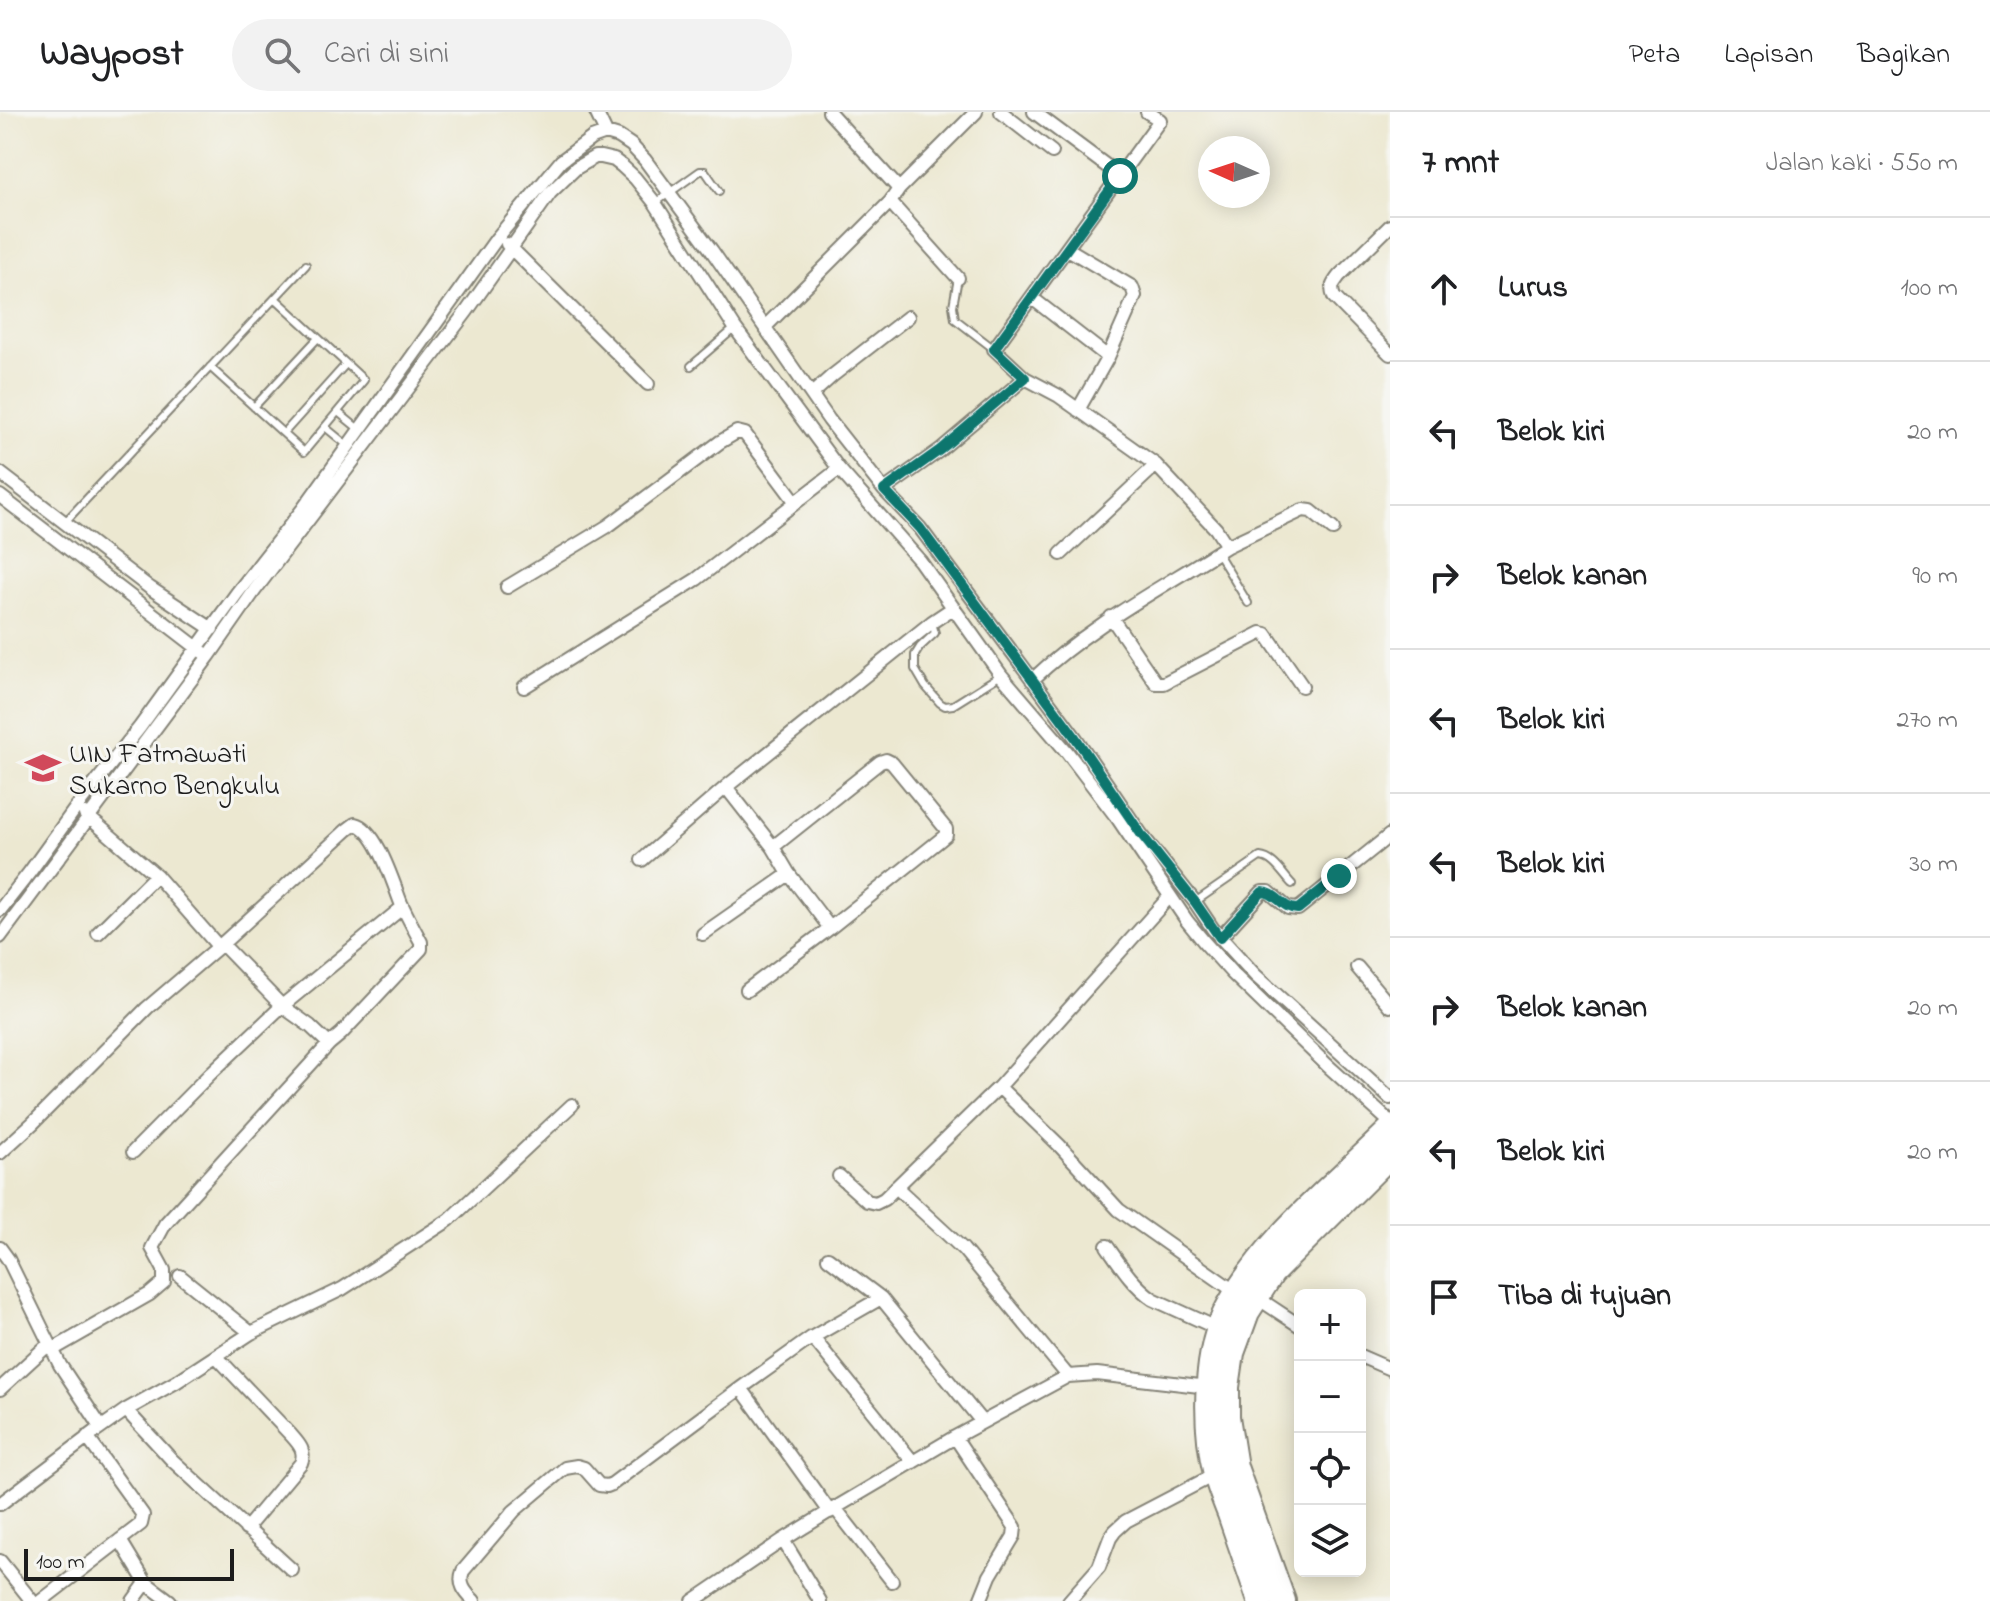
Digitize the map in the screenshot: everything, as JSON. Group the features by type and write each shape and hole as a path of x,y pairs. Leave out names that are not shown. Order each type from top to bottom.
{"highway":[{"path":"1283,1601 1235,1467 1227,1417 1227,1387 1247,1276 1306,1210 1390,1130"},
{"path":"1260,1601 1216,1474 1209,1427 1208,1387 1219,1329 1227,1308 1280,1265 1390,1155"}],"street":[{"path":"596,112 606,133"},
{"path":"830,112 899,189"},
{"path":"765,327 976,112"},
{"path":"1001,112 1052,152"},
{"path":"1034,112 1120,176"},
{"path":"1147,112 1160,120 994,349 1025,378 1059,396 1156,465 1216,529 1222,549"},
{"path":"0,937 209,656 360,430 497,238 561,161 592,138 606,133 631,145 669,192 829,420 884,490 920,528 1220,938 1255,975 1390,1098"},
{"path":"15,917 0,910 212,629 286,541 467,311 550,193 576,168 595,157 606,157 635,178 655,203 735,328 839,469 942,589 1001,675 1067,752 1118,819 1196,932 1232,973 1390,1122"},
{"path":"890,202 958,278"},
{"path":"1390,226 1339,276 1331,290 1334,297 1390,354"},
{"path":"497,238 511,246 648,384"},
{"path":"1068,249 1114,275 1135,292 1134,301 1108,357 1078,410"},
{"path":"1032,298 1108,357"},
{"path":"812,394 908,317"},
{"path":"1380,343 1390,333"},
{"path":"884,490 940,450 1025,378"},
{"path":"507,587 608,526 737,432 745,434 795,501"},
{"path":"1061,554 1156,465"},
{"path":"524,687 697,579 839,469"},
{"path":"0,473 139,579 212,629"},
{"path":"0,496 209,656"},
{"path":"1032,680 1053,660 1111,617 1222,549 1303,510 1311,511 1333,529"},
{"path":"942,589 955,577"},
{"path":"128,593 139,579"},
{"path":"642,860 726,787 953,608"},
{"path":"1111,617 1156,683 1164,683 1261,633 1266,634 1302,686"},
{"path":"747,990 940,840 946,835 946,829 892,763 886,760 773,847"},
{"path":"726,787 830,928"},
{"path":"75,809 90,817 156,875 282,1006 329,1044"},
{"path":"0,1153 147,1008 355,824 364,827 377,845 421,942 421,949 329,1044 165,1224 152,1248 164,1270 164,1282 150,1294 50,1347 0,1389"},
{"path":"1220,938 1262,892 1269,892 1288,908 1298,909 1390,835"},
{"path":"703,934 789,874"},
{"path":"98,933 156,875"},
{"path":"839,1176 871,1203 884,1199 999,1087 1170,896"},
{"path":"133,1152 282,1006 403,907"},
{"path":"1357,967 1390,1006"},
{"path":"999,1087 1059,1145 1119,1210 1246,1295 1294,1323"},
{"path":"0,1504 126,1410 217,1357 251,1333 342,1289 449,1220 572,1105"},
{"path":"896,1187 963,1249 1068,1376"},
{"path":"1107,1246 1144,1293 1219,1329"},
{"path":"0,1248 60,1365 101,1427"},
{"path":"828,1258 881,1298 982,1422"},
{"path":"180,1276 251,1333"},
{"path":"474,1601 462,1585 460,1578 463,1571 514,1511 565,1468 584,1468 599,1485 612,1484 811,1338 881,1298"},
{"path":"811,1338 913,1462"},
{"path":"217,1357 299,1444 303,1456 301,1463 246,1529"},
{"path":"1366,1359 1390,1369"},
{"path":"693,1601 783,1540 913,1462 1068,1376 1097,1374 1208,1387"},
{"path":"741,1388 833,1510 892,1581"},
{"path":"126,1410 172,1460 292,1570"},
{"path":"41,1601 141,1524 143,1515 87,1437"},
{"path":"955,1437 1015,1527 1014,1536 990,1576 980,1601"},
{"path":"1069,1601 1099,1567 1115,1531 1126,1521 1216,1474"},
{"path":"120,1540 146,1583 170,1601"},
{"path":"783,1540 820,1601"},
{"path":"0,1561 32,1601"},
{"path":"133,1601 146,1583"}],"lane":[{"path":"655,203 700,171 705,171 719,191"},
{"path":"65,522 306,265"},
{"path":"958,278 953,306 955,319 994,349"},
{"path":"210,367 304,452 364,380 275,298"},
{"path":"691,366 735,328"},
{"path":"254,407 318,338"},
{"path":"284,433 346,364"},
{"path":"338,412 360,430"},
{"path":"325,427 349,446"},
{"path":"1222,549 1248,603"},
{"path":"932,622 935,633 915,655 915,669 940,703 953,705 1001,675"},
{"path":"1195,902 1260,857 1272,862 1292,884"}],"place":[{"name":"UIN Fatmawati Sukarno Bengkulu","path":"43,768"}],"route":[{"path":"1120,176 994,349 1025,378 940,450 884,490 920,528 1220,938 1262,892 1269,892 1294,910 1339,876"}]}
